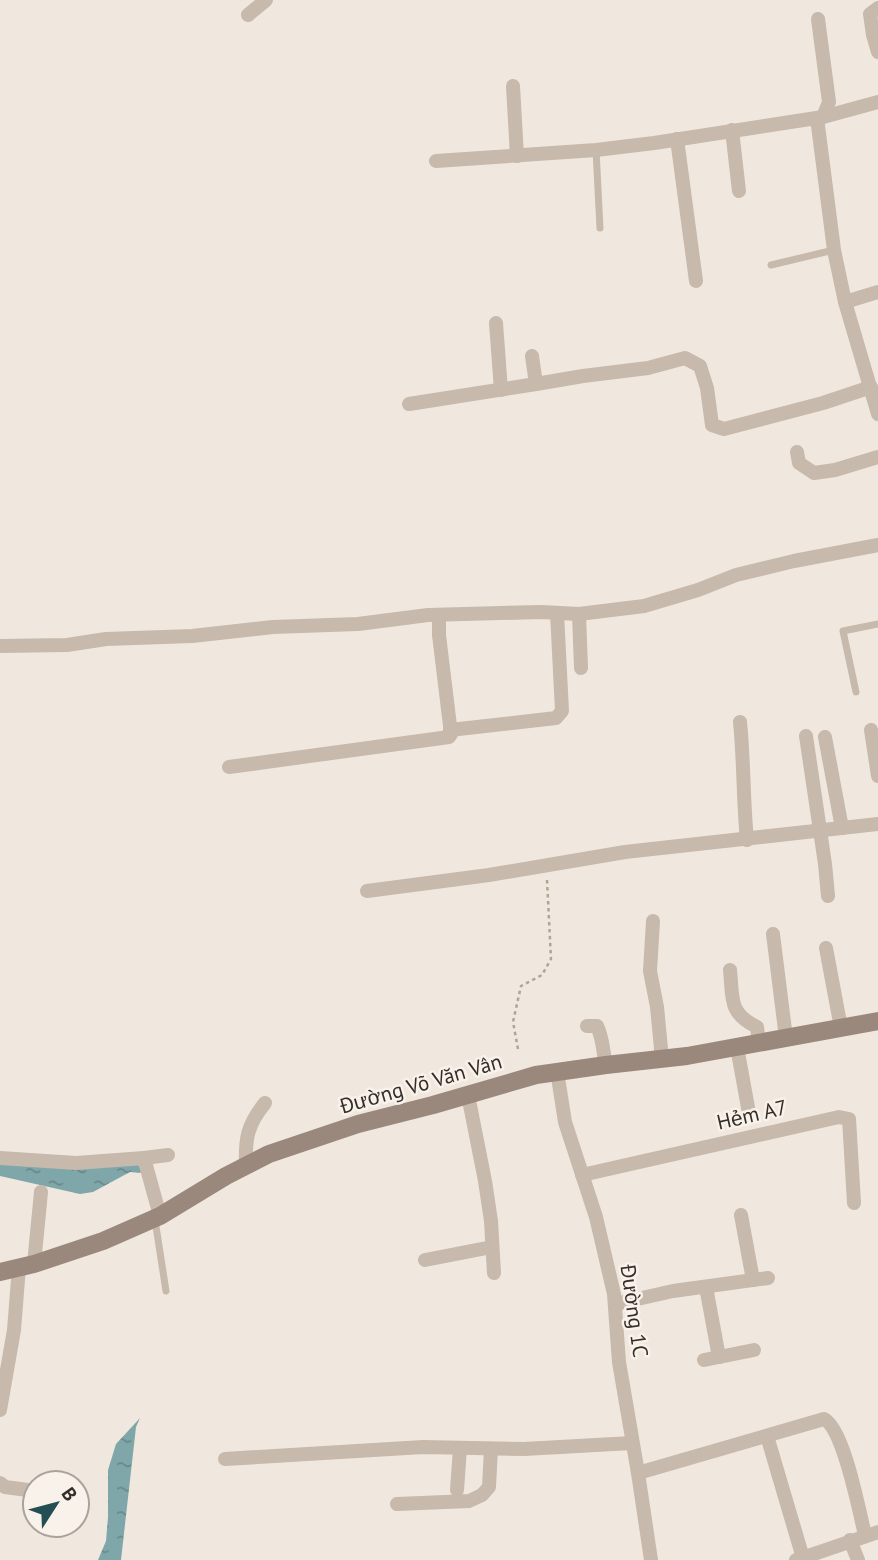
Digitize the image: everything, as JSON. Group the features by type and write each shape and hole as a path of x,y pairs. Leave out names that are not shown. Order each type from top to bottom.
{"street":[{"path":"248,15 266,0"},
{"path":"878,8 870,14 878,51"},
{"path":"818,19 829,102 816,125 834,250 845,302 878,414"},
{"path":"513,86 517,156"},
{"path":"436,161 596,150 820,118 878,102"},
{"path":"732,130 739,191"},
{"path":"677,139 695,281"},
{"path":"845,302 878,292"},
{"path":"496,323 501,390"},
{"path":"531,356 536,384"},
{"path":"409,404 648,368 685,358 700,366 707,387 712,425 723,429 823,403 871,387"},
{"path":"797,452 799,463 814,473 835,470 878,457"},
{"path":"0,646 67,645 106,639 192,636 273,628 358,624 439,615 541,612 579,614 644,606 736,575 878,545"},
{"path":"450,730 560,716 562,711 557,613"},
{"path":"579,614 582,668"},
{"path":"229,767 449,737 439,615"},
{"path":"740,722 747,840"},
{"path":"871,730 878,776"},
{"path":"806,736 828,896"},
{"path":"825,737 842,828"},
{"path":"367,891 625,852 878,824"},
{"path":"653,921 650,971 662,1059"},
{"path":"773,934 786,1038"},
{"path":"826,948 841,1028"},
{"path":"730,970 734,1009 747,1022 757,1027 759,1043"},
{"name":"Đường Võ Văn Vân","path":"0,1272 103,1241 157,1217 269,1154 358,1125 556,1071 662,1059 878,1021"},
{"path":"587,1026 597,1026 602,1036 606,1065"},
{"path":"737,1047 749,1113"},
{"name":"Đường 1C","path":"556,1071 565,1122 596,1217 615,1304 619,1362 651,1560"},
{"path":"468,1095 491,1221 494,1273"},
{"path":"246,1166 248,1129 265,1103"},
{"name":"Hẻm A7","path":"582,1175 839,1117 849,1119 854,1203"},
{"path":"0,1158 76,1163 168,1155"},
{"path":"144,1158 157,1217"},
{"path":"0,1410 41,1192"},
{"path":"615,1304 673,1291 761,1279 741,1215"},
{"path":"425,1260 492,1247"},
{"path":"706,1287 712,1358 754,1350"},
{"path":"638,1473 824,1419 834,1427 843,1448 872,1533 799,1559 767,1436"},
{"path":"225,1459 423,1447 524,1449 632,1443"},
{"path":"457,1490 460,1448"},
{"path":"397,1504 469,1501 482,1495 489,1486 491,1448"},
{"path":"0,1483 5,1487 21,1489"},
{"path":"850,1541 858,1560"}],"lane":[{"path":"596,150 600,228"},
{"path":"771,265 834,250"},
{"path":"856,692 844,631 878,624"},
{"path":"157,1217 166,1291"}],"path":[{"path":"517,1049 513,1022 521,986 542,975 551,959 545,866"}],"water":[{"path":"135,1160 142,1171 140,1173 130,1172 93,1192 80,1194 0,1176 0,1163"},
{"path":"140,1418 136,1427 121,1560 98,1560 106,1541 108,1470 116,1444"}]}
